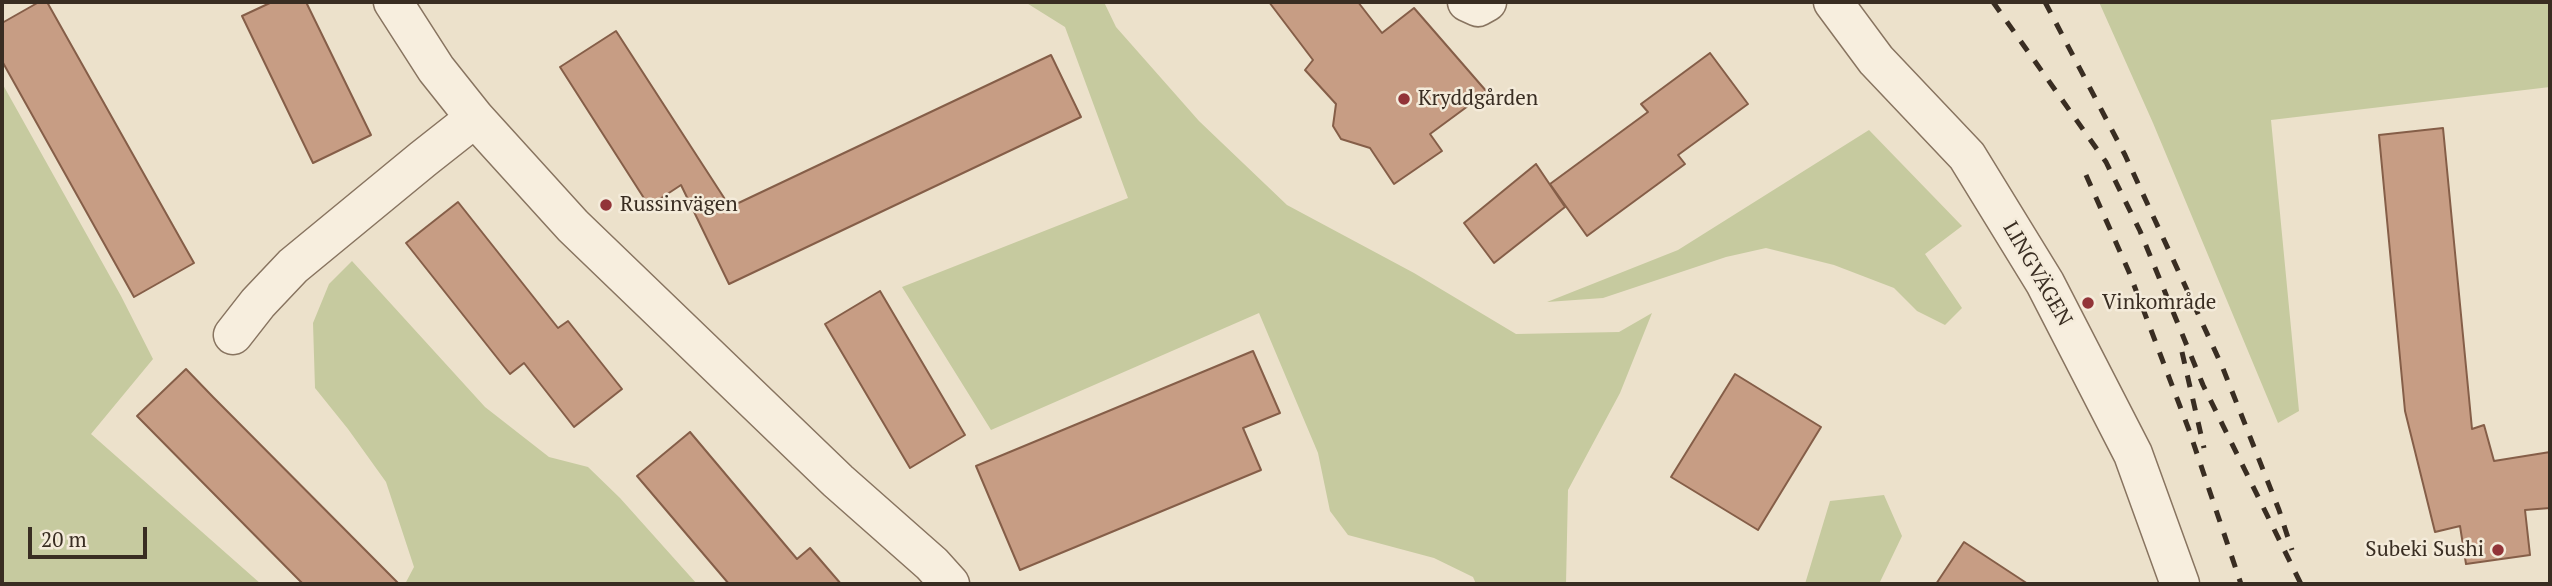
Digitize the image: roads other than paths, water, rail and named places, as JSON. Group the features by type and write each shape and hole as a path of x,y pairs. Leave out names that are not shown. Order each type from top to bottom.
{"street":[{"path":"393,2 436,69 475,118 573,226 838,481 932,564 950,584"},
{"path":"1466,2 1478,7 1487,2"},
{"name":"LINGVÄGEN","path":"1833,2 1876,60 1967,156 2045,283 2133,454 2179,584"},
{"path":"233,335 258,303 293,266 475,118"}],"railway":[{"path":"1993,2 2106,162 2140,231 2203,385 2301,584"},
{"path":"2045,2 2125,155 2222,366 2292,550"},
{"path":"2086,175 2129,272 2189,430 2241,584"},
{"path":"2182,352 2204,448"}],"place":[{"name":"Kryddgården","path":"1404,99"},
{"name":"Russinvägen","path":"606,205"},
{"name":"Vinkområde","path":"2088,303"},
{"name":"Subeki Sushi","path":"2498,550"}]}
